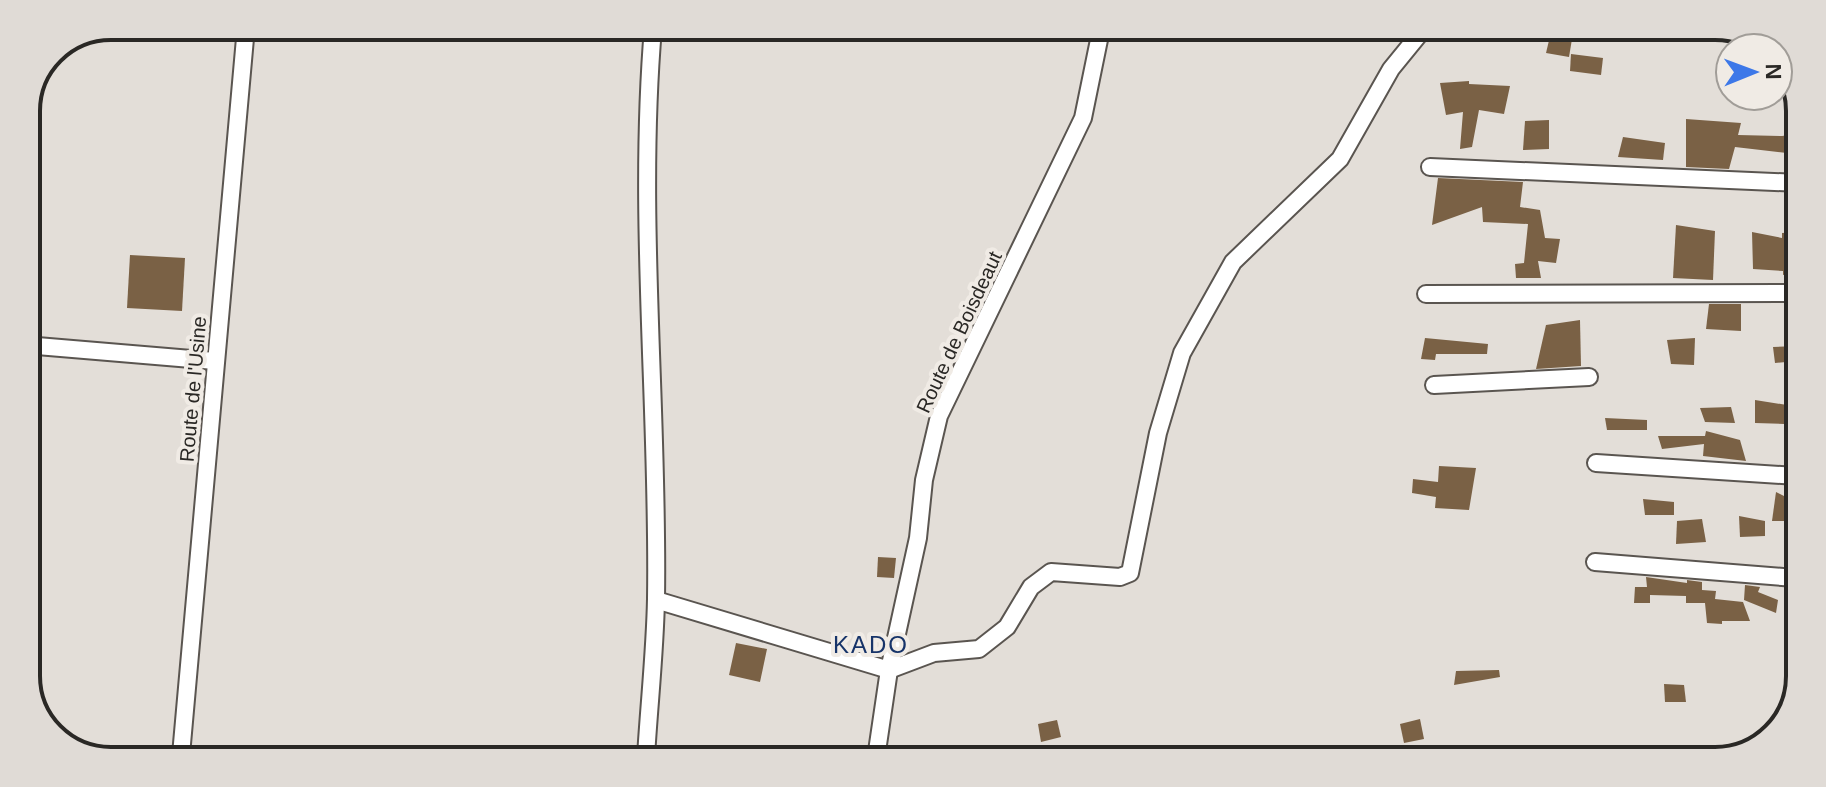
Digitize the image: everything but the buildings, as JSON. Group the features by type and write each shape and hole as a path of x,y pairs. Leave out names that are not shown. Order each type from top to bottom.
{"street":[{"name":"Route de l'Usine","path":"182,747 245,40"},
{"path":"647,747 656,600 649,268 649,74 652,40"},
{"name":"Route de Boisdeaut","path":"878,747 889,670 918,538 924,480 939,416 1083,118 1099,40"},
{"path":"656,600 889,670 934,653 979,649 1007,627 1031,587 1051,572 1120,577 1130,573 1158,433 1182,353 1233,262 1340,159 1391,69 1415,40"},
{"path":"1430,167 1786,182"},
{"path":"1426,294 1786,293"},
{"path":"40,346 215,361"},
{"path":"1434,385 1589,377"},
{"path":"1596,463 1786,475"},
{"path":"1595,562 1786,577"}],"district":[{"name":"KADO","path":"871,645"}]}
